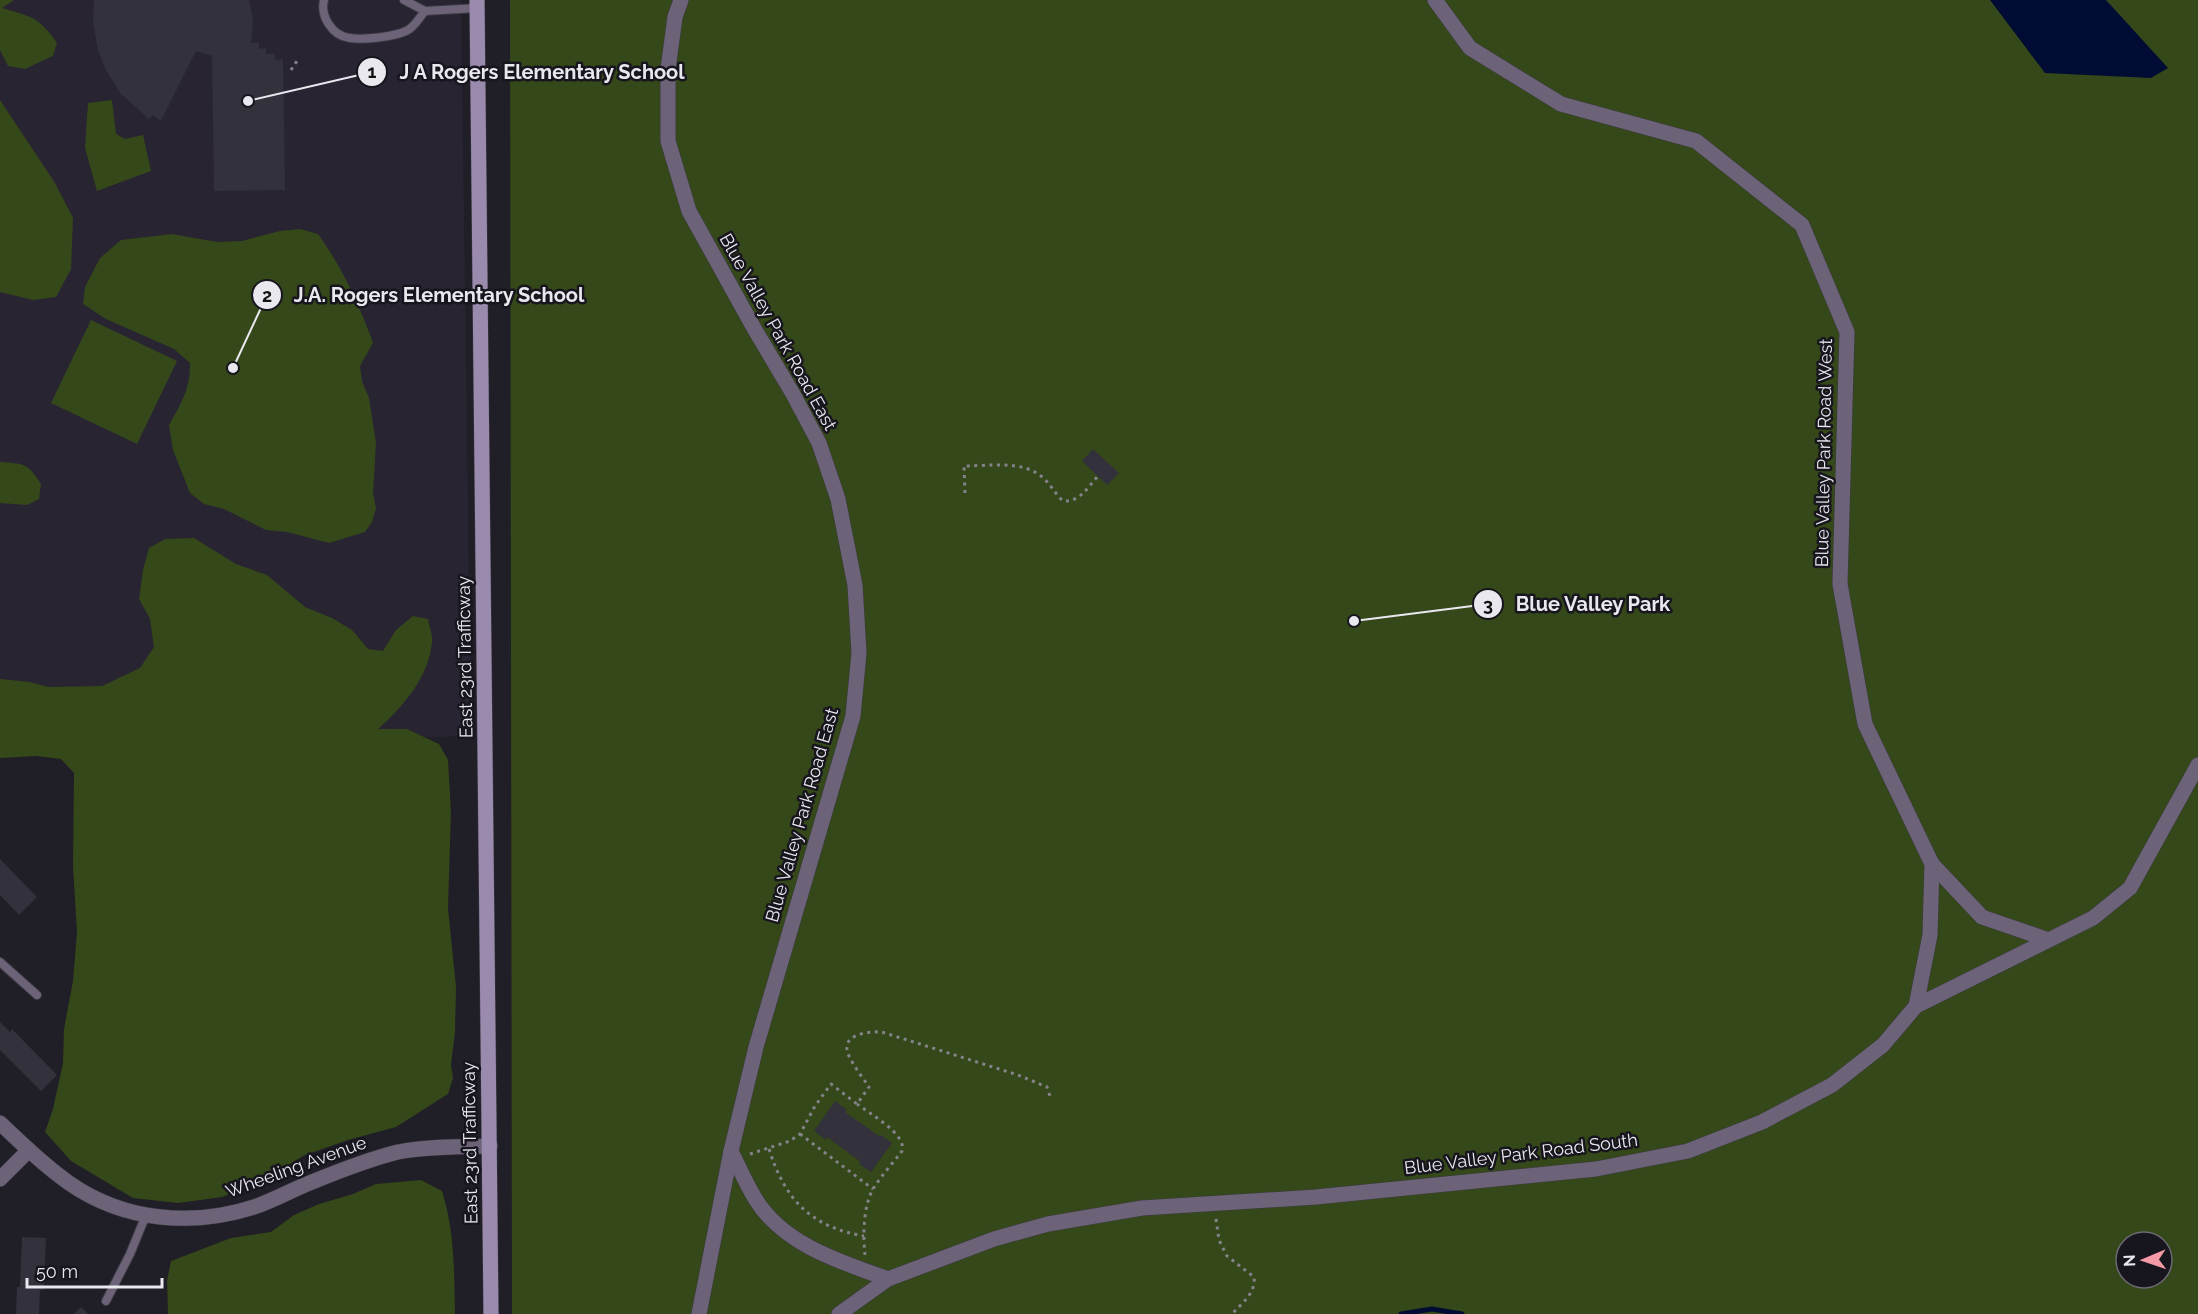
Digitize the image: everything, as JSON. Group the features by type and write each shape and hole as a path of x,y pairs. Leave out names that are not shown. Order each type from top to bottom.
{"main road":[{"name":"East 23rd Trafficway","path":"477,4 491,1314"}],"street":[{"name":"Blue Valley Park Road East","path":"681,0 675,17 668,69 668,141 689,211 819,443 838,499 855,585 859,653 853,716 756,1047 699,1314"},
{"name":"Blue Valley Park Road West","path":"1435,0 1470,48 1561,104 1696,141 1802,225 1848,332 1840,584 1865,724 1932,864 1982,917 2049,940"},
{"name":"Blue Valley Park Road South","path":"839,1314 888,1279 994,1239 1048,1224 1142,1208 1316,1197 1596,1169 1688,1151 1762,1122 1832,1084 1882,1046 1916,1006 2093,918 2130,888 2198,765"},
{"name":"Blue Valley Park Road West","path":"1916,1006 1930,935 1932,864"},
{"name":"Wheeling Avenue","path":"0,1123 70,1184 106,1203 146,1215 171,1219 214,1216 258,1206 313,1181 399,1152 490,1146"},
{"path":"0,1179 29,1150"},
{"path":"734,1156 757,1201 775,1223 804,1244 839,1261 888,1279"}],"lane":[{"path":"324,0 322,7 325,20 337,33 348,38 391,36 408,31 425,11"},
{"path":"405,0 425,11 477,4"},
{"path":"0,962 37,995"},
{"path":"106,1301 130,1254 146,1215"}],"path":[{"path":"291,70 297,61"},
{"path":"965,493 964,466 1017,466 1030,469 1043,478 1063,501 1078,498 1098,476"},
{"path":"857,1104 869,1087 848,1056 848,1047 850,1040 856,1034 871,1031 882,1032 1018,1075 1047,1087 1050,1096"},
{"path":"734,1156 790,1142 800,1134 815,1106 831,1084 899,1136 903,1144 902,1151 873,1189 868,1207 864,1236 867,1271"},
{"path":"800,1134 873,1189"},
{"path":"769,1149 779,1178 787,1192 808,1214 844,1233 864,1236"},
{"path":"1214,1203 1219,1240 1227,1256 1254,1277 1255,1285 1252,1292 1232,1314"}],"shaded area":[{"path":"0,0 461,0 471,736 0,749"}],"green space":[{"path":"0,0 14,0 2,8 28,16 45,27 57,43 53,56 25,69 8,66 0,50"},
{"path":"510,0 2198,0 2198,1314 512,1314"},
{"path":"0,100 55,183 73,218 71,269 56,297 33,300 0,292"},
{"path":"112,100 116,134 125,139 143,135 151,171 97,191 85,148 88,103"},
{"path":"300,229 318,234 335,259 362,314 373,343 360,366 362,381 369,398 376,443 373,493 376,508 372,522 365,532 329,543 287,532 266,530 224,509 204,504 190,493 173,450 169,425 187,388 190,363 174,349 106,319 83,304 85,287 100,258 121,240 172,234 217,242 242,241 280,231"},
{"path":"91,320 177,361 137,444 51,403"},
{"path":"0,462 20,464 28,468 41,484 39,499 27,505 0,503"},
{"path":"194,538 236,564 267,575 305,607 332,618 352,630 368,649 383,651 396,630 413,616 428,619 432,639 426,667 405,701 378,729 407,729 439,744 448,760 451,812 448,908 456,987 455,1032 451,1065 453,1078 448,1094 396,1127 305,1155 264,1179 222,1197 178,1203 133,1198 71,1161 45,1132 53,1109 63,1063 64,1029 73,981 77,932 73,866 74,773 61,759 36,756 0,758 0,679 30,682 48,687 102,686 140,668 154,647 150,619 139,599 149,548 165,539"},
{"path":"421,1180 442,1191 453,1252 455,1314 168,1314 167,1281 171,1261 231,1238 271,1232 294,1215 376,1184"}],"water":[{"path":"1990,0 2106,0 2168,68 2151,78 2045,73"}],"building":[{"path":"94,0 249,0 253,20 251,43 259,42 259,49 266,48 266,54 275,54 275,60 283,59 285,190 214,191 212,56 196,51 161,121 153,115 149,119 121,94 107,72 98,51 93,22"},
{"path":"1093,449 1119,473 1107,485 1082,461"},
{"path":"0,859 37,897 19,915 0,895"},
{"path":"0,1022 10,1032 12,1029 57,1075 41,1091 0,1050"},
{"path":"835,1101 847,1110 845,1112 892,1143 871,1172 827,1137 826,1140 814,1131"},
{"path":"22,1237 46,1238 44,1290 40,1290 39,1314 16,1314 17,1287 20,1287"},
{"path":"81,1307 88,1314 74,1314"}],"waterway":[{"path":"1401,1314 1432,1309 1462,1314"}],"place":[{"name":"J A Rogers Elementary School","path":"248,101"},
{"name":"J.A. Rogers Elementary School","path":"233,368"},
{"name":"Blue Valley Park","path":"1354,621"}]}
